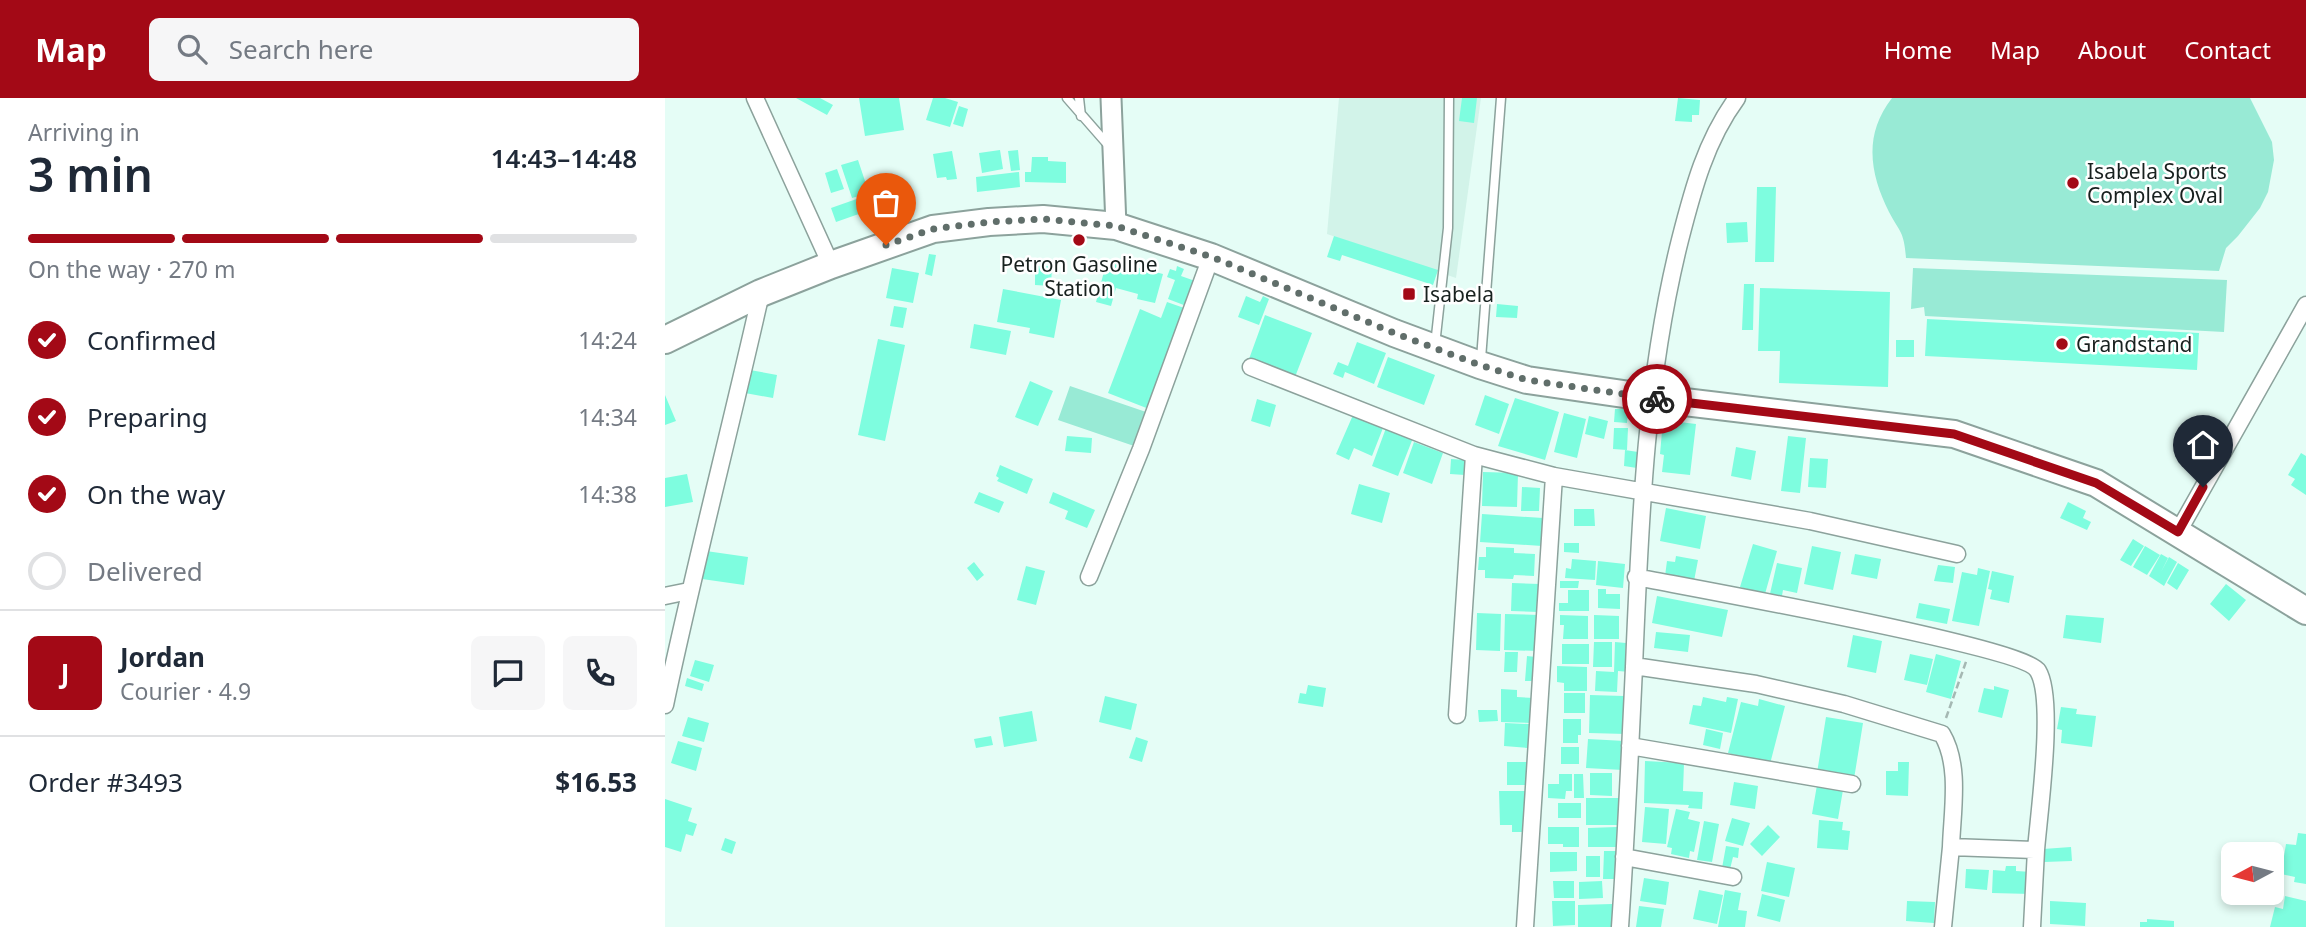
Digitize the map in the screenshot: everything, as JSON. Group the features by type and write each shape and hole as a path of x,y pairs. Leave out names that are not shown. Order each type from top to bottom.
{"highway":[{"path":"665,340 761,293 933,229 1044,219 1116,226 1212,257 1435,348 1527,380 1651,398 1954,434 2096,483 2306,611"}],"street":[{"path":"755,98 831,265"},
{"path":"1111,98 1116,226"},
{"path":"1620,927 1636,577 1651,398 1666,296 1685,219 1701,164 1719,122 1737,98"},
{"path":"1089,577 1141,449 1212,257"},
{"path":"665,705 689,591 720,473 761,293"},
{"path":"2178,532 2306,305"},
{"path":"1251,367 1474,455 1554,476 1810,521 1957,554"},
{"path":"1457,715 1474,455"},
{"path":"1525,927 1554,476"},
{"path":"1636,577 1880,625 1972,646 2036,667 2041,675 2047,704 2032,927"},
{"path":"665,596 689,591"},
{"path":"1634,666 1756,684 1844,704 1942,734 1952,760 1951,847 1943,927"},
{"path":"1630,746 1852,784"},
{"path":"1951,847 2036,850"},
{"path":"1625,857 1733,877"}],"lane":[{"path":"1067,98 1113,151"},
{"path":"1079,98 1081,116"},
{"path":"1435,348 1448,228 1449,98"},
{"path":"1480,365 1501,98"}],"path":[{"path":"1942,734 1972,646"}],"shaded area":[{"path":"1339,98 1481,98 1456,278 1327,234"}],"green space":[{"name":"Isabela Sports Complex Oval","path":"1892,98 2250,98 2272,142 2274,160 2268,192 2260,208 2226,248 2219,271 1906,258 1903,237 1882,198 1874,169 1873,140 1883,112"},
{"path":"1913,268 2227,280 2224,332 1925,316 1924,307 1911,309"},
{"path":"1070,386 1146,412 1134,446 1058,420"}],"building":[{"path":"796,98 820,98 833,105 827,115"},
{"path":"859,98 899,98 904,130 865,136"},
{"path":"933,98 958,102 950,127 926,120"},
{"path":"1462,98 1477,98 1474,123 1459,121"},
{"path":"1678,98 1700,100 1699,115 1692,115 1692,122 1675,121"},
{"path":"959,106 968,109 963,127 953,124"},
{"path":"1000,150 1003,169 982,173 979,153"},
{"path":"1018,150 1020,170 1011,171 1008,151"},
{"path":"952,151 957,179 937,178 933,154"},
{"path":"1032,157 1048,157 1048,161 1066,162 1066,183 1025,182 1025,172 1031,172"},
{"path":"858,160 869,193 852,198 841,165"},
{"path":"837,169 844,189 831,193 825,173"},
{"path":"1019,172 1020,187 977,192 976,177"},
{"path":"1757,187 1776,187 1774,262 1755,262"},
{"path":"868,195 873,209 836,222 831,208"},
{"path":"1747,222 1748,242 1727,243 1726,223"},
{"path":"1334,236 1438,270 1433,285 1342,255 1340,261 1327,257"},
{"path":"929,254 936,255 932,276 925,274"},
{"path":"1107,260 1163,274 1155,303 1137,299 1138,294 1116,288 1111,306 1096,302"},
{"path":"1035,266 1052,266 1051,286 1035,285"},
{"path":"1177,266 1184,269 1181,276 1198,282 1189,307 1168,299 1175,280 1167,277 1170,269 1176,271"},
{"path":"892,268 919,273 913,303 886,298"},
{"path":"1744,284 1754,284 1753,330 1742,330"},
{"path":"1760,288 1890,292 1888,387 1779,383 1780,351 1758,351"},
{"path":"1003,289 1061,300 1054,338 1029,333 1030,328 997,322"},
{"path":"1246,296 1260,302 1263,296 1269,299 1259,325 1238,317"},
{"path":"1167,302 1187,309 1149,409 1108,393 1140,309 1161,318"},
{"path":"1497,304 1518,306 1517,318 1496,317"},
{"path":"894,306 907,308 903,328 890,326"},
{"path":"1265,315 1312,333 1295,377 1249,359"},
{"name":"Grandstand","path":"1927,319 2199,333 2197,370 1925,356"},
{"path":"974,324 1011,331 1006,355 970,348"},
{"path":"878,339 905,345 885,441 858,435"},
{"path":"1896,340 1914,340 1914,357 1896,357"},
{"path":"1357,342 1386,353 1374,384 1345,372 1343,378 1333,374 1338,362 1348,366"},
{"path":"1388,357 1435,375 1424,405 1377,387"},
{"path":"750,370 777,375 773,398 745,393"},
{"path":"1030,381 1053,391 1038,426 1015,417"},
{"path":"665,395 676,421 665,425"},
{"path":"1485,395 1509,404 1499,434 1475,425"},
{"path":"1515,398 1559,412 1545,460 1498,446"},
{"path":"1257,399 1276,405 1270,427 1251,421"},
{"path":"1615,409 1628,409 1627,423 1614,422"},
{"path":"1564,413 1586,419 1577,458 1554,452"},
{"path":"1353,415 1383,428 1372,456 1354,448 1349,460 1336,454"},
{"path":"1589,416 1608,421 1604,439 1585,434"},
{"path":"1663,420 1696,424 1690,475 1662,472 1664,455 1660,454"},
{"path":"1386,428 1413,438 1398,476 1372,466"},
{"path":"1614,428 1628,428 1627,450 1613,449"},
{"path":"1067,436 1092,438 1091,453 1065,451"},
{"path":"1788,436 1806,438 1800,493 1781,491"},
{"path":"1414,442 1443,453 1432,484 1403,473"},
{"path":"1736,447 1756,451 1751,480 1731,476"},
{"path":"1625,450 1638,452 1637,468 1624,466"},
{"path":"2301,453 2306,456 2306,495 2291,485 2295,479 2288,475"},
{"path":"1810,458 1828,459 1826,488 1808,487"},
{"path":"1451,459 1466,460 1465,475 1450,474"},
{"path":"1000,465 1033,479 1027,494 997,481"},
{"path":"1483,472 1518,473 1517,507 1482,506"},
{"path":"687,474 693,502 665,507 665,478"},
{"path":"1359,484 1390,493 1382,523 1351,514"},
{"path":"1522,487 1540,488 1539,511 1521,511"},
{"path":"979,492 1004,502 999,513 974,503"},
{"path":"1053,492 1095,510 1087,528 1065,519 1068,511 1049,503"},
{"path":"2068,502 2086,511 2083,518 2091,522 2087,530 2060,518"},
{"path":"1666,508 1706,516 1700,549 1660,541"},
{"path":"1574,509 1594,509 1595,526 1574,526"},
{"path":"1482,514 1543,518 1542,546 1480,542"},
{"path":"2133,539 2144,546 2131,566 2120,560"},
{"path":"1564,543 1579,543 1579,553 1564,552"},
{"path":"1753,544 1777,551 1765,594 1740,587"},
{"path":"1812,546 1841,552 1833,590 1804,584"},
{"path":"2145,546 2160,555 2147,575 2133,567"},
{"path":"1486,547 1514,548 1514,553 1535,554 1534,576 1514,575 1513,579 1485,578 1485,570 1478,570 1479,557 1486,557"},
{"path":"706,551 748,557 744,585 702,579"},
{"path":"1855,554 1881,559 1877,579 1851,574"},
{"path":"2161,554 2168,558 2161,572 2169,557 2177,562 2164,586 2149,576"},
{"path":"1676,556 1698,560 1694,581 1665,576 1667,561 1675,562"},
{"path":"1572,559 1596,561 1595,580 1565,578 1566,568 1571,569"},
{"path":"1598,561 1625,564 1623,588 1596,585"},
{"path":"974,562 984,575 977,581 967,568"},
{"path":"1777,563 1802,568 1797,593 1783,590 1781,601 1769,598"},
{"path":"2178,563 2189,570 2177,590 2167,583"},
{"path":"1938,565 1955,567 1953,583 1934,581"},
{"path":"1026,566 1045,571 1036,605 1017,600"},
{"path":"1978,568 1990,571 1979,626 1952,621 1962,572 1977,575"},
{"path":"1992,571 2014,576 2009,603 1990,599 1992,590 1988,589"},
{"path":"1560,581 1579,581 1578,588 1560,588"},
{"path":"1512,583 1540,584 1539,612 1511,611"},
{"path":"2226,584 2246,600 2229,621 2210,604"},
{"path":"1598,589 1606,589 1606,594 1620,594 1620,609 1598,608"},
{"path":"1568,590 1589,590 1589,611 1559,611 1559,603 1568,603"},
{"path":"1657,596 1728,610 1722,637 1652,623"},
{"path":"1919,603 1950,609 1947,624 1916,618"},
{"path":"1477,613 1501,614 1500,651 1476,650"},
{"path":"1505,614 1540,615 1539,651 1504,650"},
{"path":"1560,615 1588,616 1588,639 1563,639 1564,625 1560,625"},
{"path":"1594,615 1619,616 1619,639 1594,639"},
{"path":"2066,615 2104,618 2101,643 2063,638"},
{"path":"1656,632 1690,635 1688,652 1654,648"},
{"path":"1853,635 1882,641 1876,673 1847,667"},
{"path":"1594,642 1612,642 1612,667 1593,667"},
{"path":"1615,642 1626,643 1625,660 1630,660 1630,672 1618,671 1617,692 1595,691 1596,671 1614,672"},
{"path":"1562,644 1589,644 1589,664 1562,664"},
{"path":"1505,652 1518,652 1517,672 1504,672"},
{"path":"1910,654 1933,659 1927,685 1904,680"},
{"path":"1936,654 1961,661 1951,699 1926,692"},
{"path":"1527,656 1536,657 1534,681 1525,681"},
{"path":"695,660 714,665 709,682 690,676"},
{"path":"1557,666 1587,667 1587,691 1564,691 1564,683 1557,682"},
{"path":"687,678 704,684 702,691 685,686"},
{"path":"1308,685 1326,688 1323,707 1298,703 1300,693 1306,694"},
{"path":"1994,686 2009,690 2002,718 1978,712 1984,688 1994,690"},
{"path":"1501,689 1517,690 1517,697 1534,698 1533,723 1501,722"},
{"path":"1564,693 1585,693 1585,713 1564,713"},
{"path":"1590,695 1624,696 1624,707 1627,707 1626,734 1589,733"},
{"path":"1105,696 1137,704 1131,730 1099,722"},
{"path":"1703,697 1726,702 1727,697 1738,699 1731,733 1689,724 1693,705 1701,706"},
{"path":"1759,699 1785,706 1770,764 1728,753 1741,702 1758,706"},
{"path":"2061,707 2077,709 2076,714 2096,716 2092,747 2061,743 2062,730 2057,729"},
{"path":"1478,710 1497,710 1498,721 1479,722"},
{"path":"1032,711 1037,741 1004,747 999,717"},
{"path":"688,717 709,723 704,742 682,736"},
{"path":"1826,717 1863,723 1854,779 1817,773"},
{"path":"1563,719 1581,719 1578,743 1563,743"},
{"path":"1505,723 1529,724 1528,748 1504,746"},
{"path":"1706,729 1723,733 1720,749 1703,745"},
{"path":"991,736 993,745 976,748 974,739"},
{"path":"1136,737 1148,741 1142,762 1129,758"},
{"path":"1588,739 1625,741 1623,770 1586,768"},
{"path":"678,741 702,748 696,771 671,763"},
{"path":"1561,747 1579,747 1579,764 1561,764"},
{"path":"1645,761 1684,763 1683,791 1703,792 1702,809 1688,808 1689,805 1644,803"},
{"path":"1507,762 1527,762 1527,785 1507,785"},
{"path":"1898,762 1909,762 1908,796 1886,795 1886,771 1898,771"},
{"path":"1590,773 1612,773 1612,796 1590,795"},
{"path":"1559,774 1572,774 1572,791 1566,791 1565,799 1548,798 1548,784 1559,784"},
{"path":"1574,774 1583,774 1584,798 1574,798"},
{"path":"1734,782 1758,786 1755,809 1730,805"},
{"path":"1817,785 1843,790 1838,819 1812,814"},
{"path":"1499,791 1531,791 1531,832 1512,832 1512,825 1500,825"},
{"path":"1586,798 1620,798 1620,825 1586,825"},
{"path":"665,799 692,808 688,821 697,824 693,836 686,834 681,852 665,847"},
{"path":"1558,803 1581,803 1581,818 1558,818"},
{"path":"1645,807 1669,809 1666,844 1642,842"},
{"path":"1676,809 1690,812 1688,819 1700,822 1694,852 1690,851 1689,858 1671,854 1672,848 1667,847"},
{"path":"1732,818 1750,823 1743,846 1725,841"},
{"path":"1819,820 1843,822 1842,830 1850,831 1848,850 1817,848"},
{"path":"1704,821 1719,824 1712,862 1697,860"},
{"path":"1768,825 1780,837 1762,856 1750,844"},
{"path":"1548,827 1579,827 1579,847 1548,844"},
{"path":"1617,827 1617,847 1588,847 1588,828"},
{"path":"2298,833 2306,834 2306,884 2294,882 2295,877 2284,875 2286,844 2296,845"},
{"path":"725,838 736,842 732,854 721,850"},
{"path":"1726,846 1739,848 1738,858 1733,857 1730,869 1722,868"},
{"path":"2071,847 2072,861 2044,862 2043,849"},
{"path":"1604,851 1619,851 1619,879 1603,879"},
{"path":"1550,852 1577,852 1577,871 1550,872"},
{"path":"1586,856 1600,856 1600,877 1586,877"},
{"path":"1767,862 1795,868 1789,897 1761,891"},
{"path":"2006,866 2016,866 2016,871 2032,872 2031,894 1992,893 1993,870 2005,871"},
{"path":"1966,869 1989,870 1987,890 1965,888"},
{"path":"1644,878 1669,882 1666,905 1640,901"},
{"path":"1553,881 1574,881 1574,898 1554,898"},
{"path":"1602,881 1603,898 1579,899 1579,882"},
{"path":"1699,890 1723,895 1717,924 1693,919"},
{"path":"1725,890 1741,893 1738,910 1747,911 1745,927 1718,927"},
{"path":"1762,894 1785,900 1780,922 1757,916"},
{"path":"2285,896 2306,901 2306,927 2270,927 2275,907 2283,909"},
{"path":"1552,901 1575,901 1575,925 1553,926"},
{"path":"1907,901 1935,902 1934,923 1906,921"},
{"path":"2050,901 2086,903 2085,926 2050,924"},
{"path":"1612,904 1613,927 1578,927 1578,905"},
{"path":"1639,906 1664,909 1661,927 1636,927"},
{"path":"2147,919 2174,921 2174,927 2140,927 2140,922 2147,922"}],"way so far":[{"path":"886,245 933,229 989,222 1044,219 1116,226 1212,257 1394,333 1480,365 1527,380 1657,399"}],"place":[{"name":"Isabela Sports Complex Oval","path":"2073,183"},
{"name":"Petron Gasoline Station","path":"1079,240"},
{"name":"Isabela","path":"1409,294"},
{"name":"Grandstand","path":"2062,344"}],"route":[{"path":"1657,399 1954,434 2096,483 2178,532 2203,487"}]}
